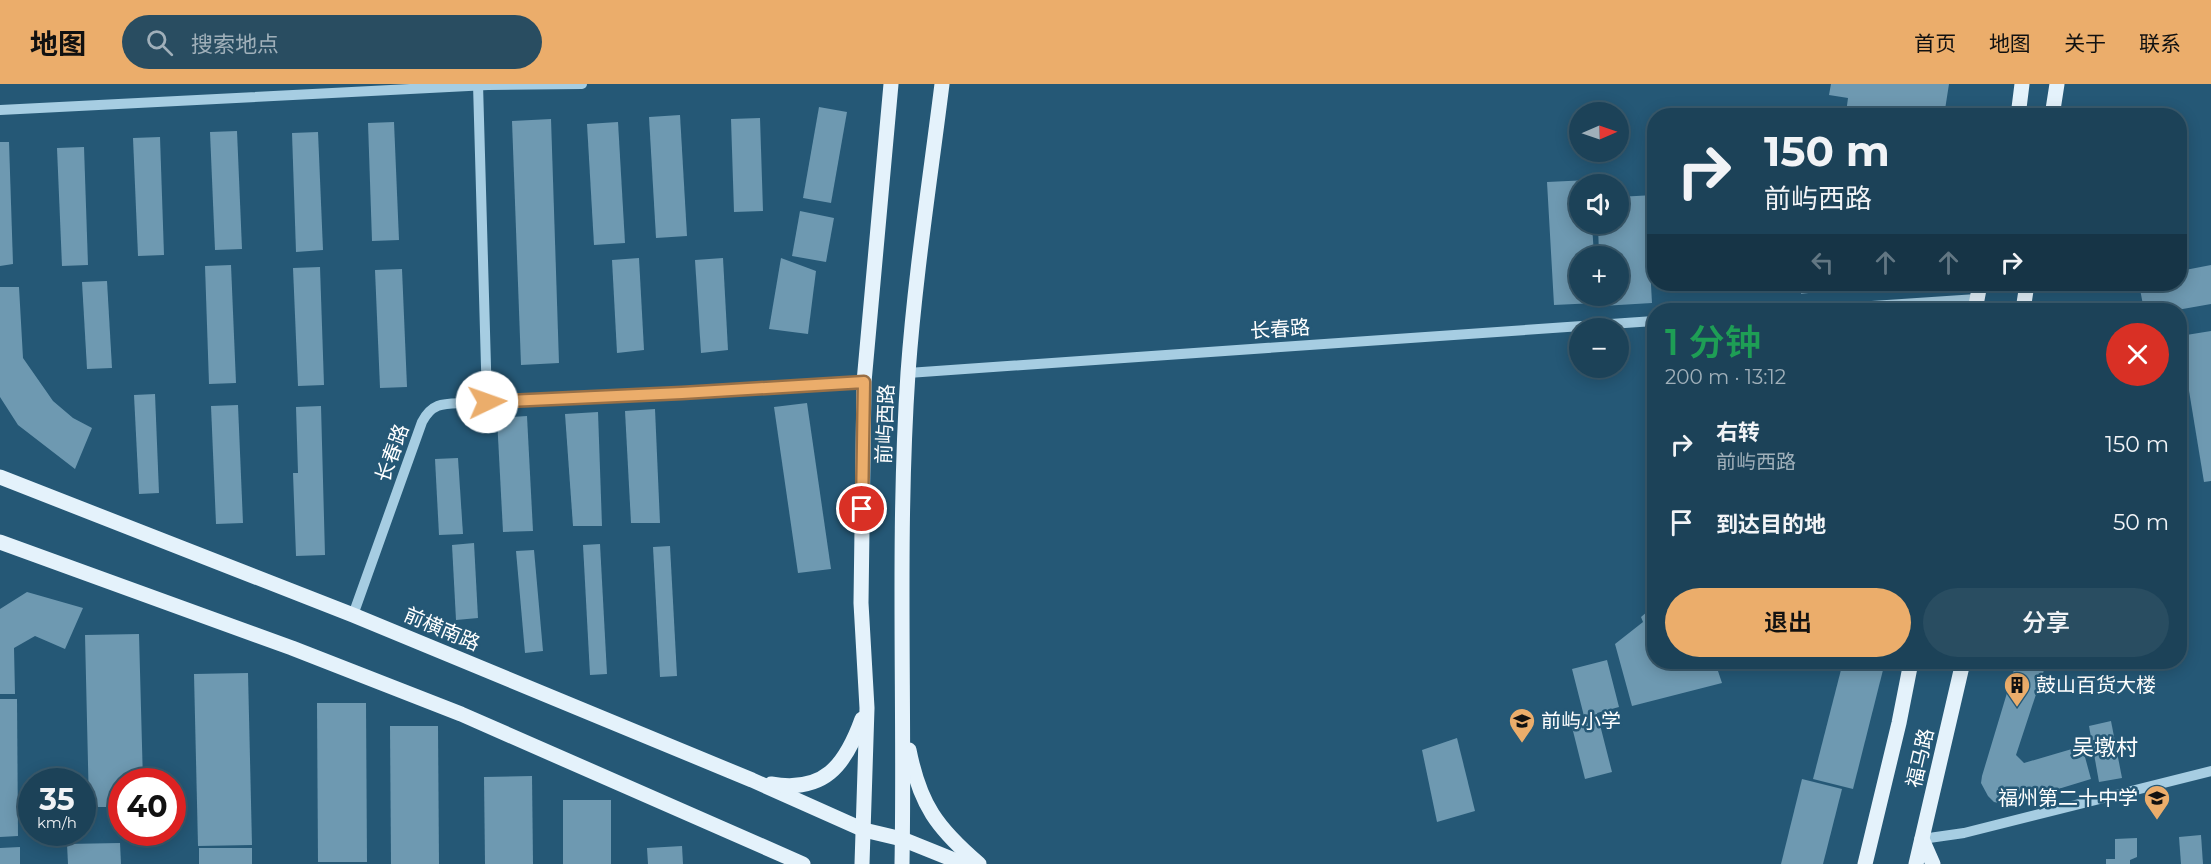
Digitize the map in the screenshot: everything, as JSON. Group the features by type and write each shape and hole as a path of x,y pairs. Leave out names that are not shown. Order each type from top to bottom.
{"main road":[{"name":"前屿西路","path":"862,864 867,708 861,603 864,382 891,84"},
{"name":"前屿西路","path":"902,864 902,658 908,373 916,288 942,84"},
{"path":"2019,108 2022,84"},
{"path":"2053,108 2057,84"},
{"name":"前横南路","path":"0,477 353,615 752,780 864,830 902,839 964,864"},
{"path":"0,542 292,648 461,714 803,864"},
{"path":"902,658 909,750 914,776 940,828 953,843 979,864"},
{"name":"福马路","path":"1865,864 1910,669"},
{"name":"福马路","path":"1916,864 1961,669"},
{"path":"752,780 782,786 801,786 820,780 831,773 846,756 867,708"},
{"path":"1922,839 1933,864"}],"street":[{"path":"0,110 478,85 582,84"},
{"path":"478,85 487,402"},
{"name":"长春路","path":"908,373 1647,321"},
{"name":"长春路","path":"353,615 427,414 432,408 487,402 864,382"},
{"path":"1922,839 1964,833 2211,771"}],"building":[{"path":"1831,84 1949,84 1945,108 1847,108 1848,98 1829,95"},
{"path":"819,107 847,112 831,203 803,198"},
{"path":"680,115 687,236 656,238 649,117"},
{"path":"760,118 763,211 734,212 731,119"},
{"path":"551,119 559,363 521,365 512,121"},
{"path":"394,122 399,240 372,241 368,123"},
{"path":"618,122 625,243 594,245 587,124"},
{"path":"237,131 242,249 215,250 210,132"},
{"path":"318,132 323,250 296,252 292,133"},
{"path":"160,137 164,255 138,256 133,138"},
{"path":"0,142 9,142 13,264 0,266"},
{"path":"84,147 88,265 62,266 57,148"},
{"path":"1569,181 1569,234 1593,234 1593,246 1569,246 1569,304 1554,305 1547,182"},
{"path":"1647,195 1647,291 1651,291 1652,303 1629,304 1629,246 1599,246 1598,234 1629,234 1629,196"},
{"path":"800,211 834,218 826,262 792,256"},
{"path":"639,258 644,350 617,353 612,260"},
{"path":"723,258 728,350 701,353 695,260"},
{"path":"781,258 816,271 808,334 769,329"},
{"path":"231,265 236,383 209,384 205,266"},
{"path":"2211,265 2211,304 2187,308 2187,303 2143,303 2140,291 2187,291 2187,270"},
{"path":"320,267 324,385 298,386 293,268"},
{"path":"402,269 407,387 380,388 375,270"},
{"path":"107,281 112,368 87,369 82,282"},
{"path":"0,287 19,287 23,358 53,401 73,418 92,428 75,469 18,425 0,397"},
{"path":"1739,291 1791,291 1739,293"},
{"path":"1801,291 1824,291 1801,294"},
{"path":"2211,331 2211,481 2204,482 2187,379 2187,335"},
{"path":"155,394 159,493 139,494 134,395"},
{"path":"807,403 831,569 798,573 774,407"},
{"path":"238,405 243,523 216,524 211,406"},
{"path":"321,406 325,555 296,556 293,473 298,473 296,407"},
{"path":"655,409 660,523 631,523 625,411"},
{"path":"598,412 602,526 573,526 565,414"},
{"path":"527,416 533,531 503,532 497,418"},
{"path":"458,458 463,534 439,535 435,459"},
{"path":"474,543 478,618 456,620 452,545"},
{"path":"600,544 607,674 590,675 583,545"},
{"path":"670,546 677,676 660,677 653,547"},
{"path":"534,550 543,651 525,653 516,551"},
{"path":"27,592 83,608 65,649 35,636 14,648 15,694 0,694 0,609"},
{"path":"1647,612 1647,669 1717,669 1722,683 1632,706 1615,644 1643,622 1641,617"},
{"path":"139,634 143,768 108,768 108,807 96,807 96,768 88,768 85,635"},
{"path":"1607,660 1619,707 1597,713 1612,772 1585,779 1571,723 1585,720 1572,669"},
{"path":"1841,669 1883,669 1853,789 1813,779"},
{"name":"鼓山百货大楼","path":"2014,669 2044,670 2016,755 2024,763 2082,746 2091,779 2003,804 1994,802 1988,796 1981,783"},
{"path":"248,673 252,845 198,846 194,674"},
{"path":"0,699 17,699 18,836 0,837"},
{"path":"317,703 366,703 367,862 318,862"},
{"path":"2111,721 2122,778 2099,782 2089,726"},
{"path":"390,726 438,726 439,864 391,864"},
{"path":"1457,738 1475,811 1437,822 1422,750"},
{"path":"532,776 533,864 485,864 484,777"},
{"path":"1802,779 1842,789 1823,864 1781,864"},
{"path":"563,800 611,800 611,864 563,864"},
{"path":"2201,835 2203,864 2181,864 2179,837"},
{"path":"2137,838 2137,857 2130,860 2130,864 2106,864 2106,859 2115,859 2115,839"},
{"path":"96,843 120,846 121,864 68,864 67,846 96,846"},
{"path":"682,846 683,864 648,864 647,848"},
{"path":"20,847 20,864 0,864 0,848"},
{"path":"199,848 252,848 252,864 199,864"}],"place":[{"name":"鼓山百货大楼","path":"2017,708"},
{"name":"前屿小学","path":"1522,744"},
{"name":"福州第二十中学","path":"2157,821"}],"district":[{"name":"吴墩村","path":"2105,747"}],"route":[{"path":"487,402 864,382 862,509"}]}
